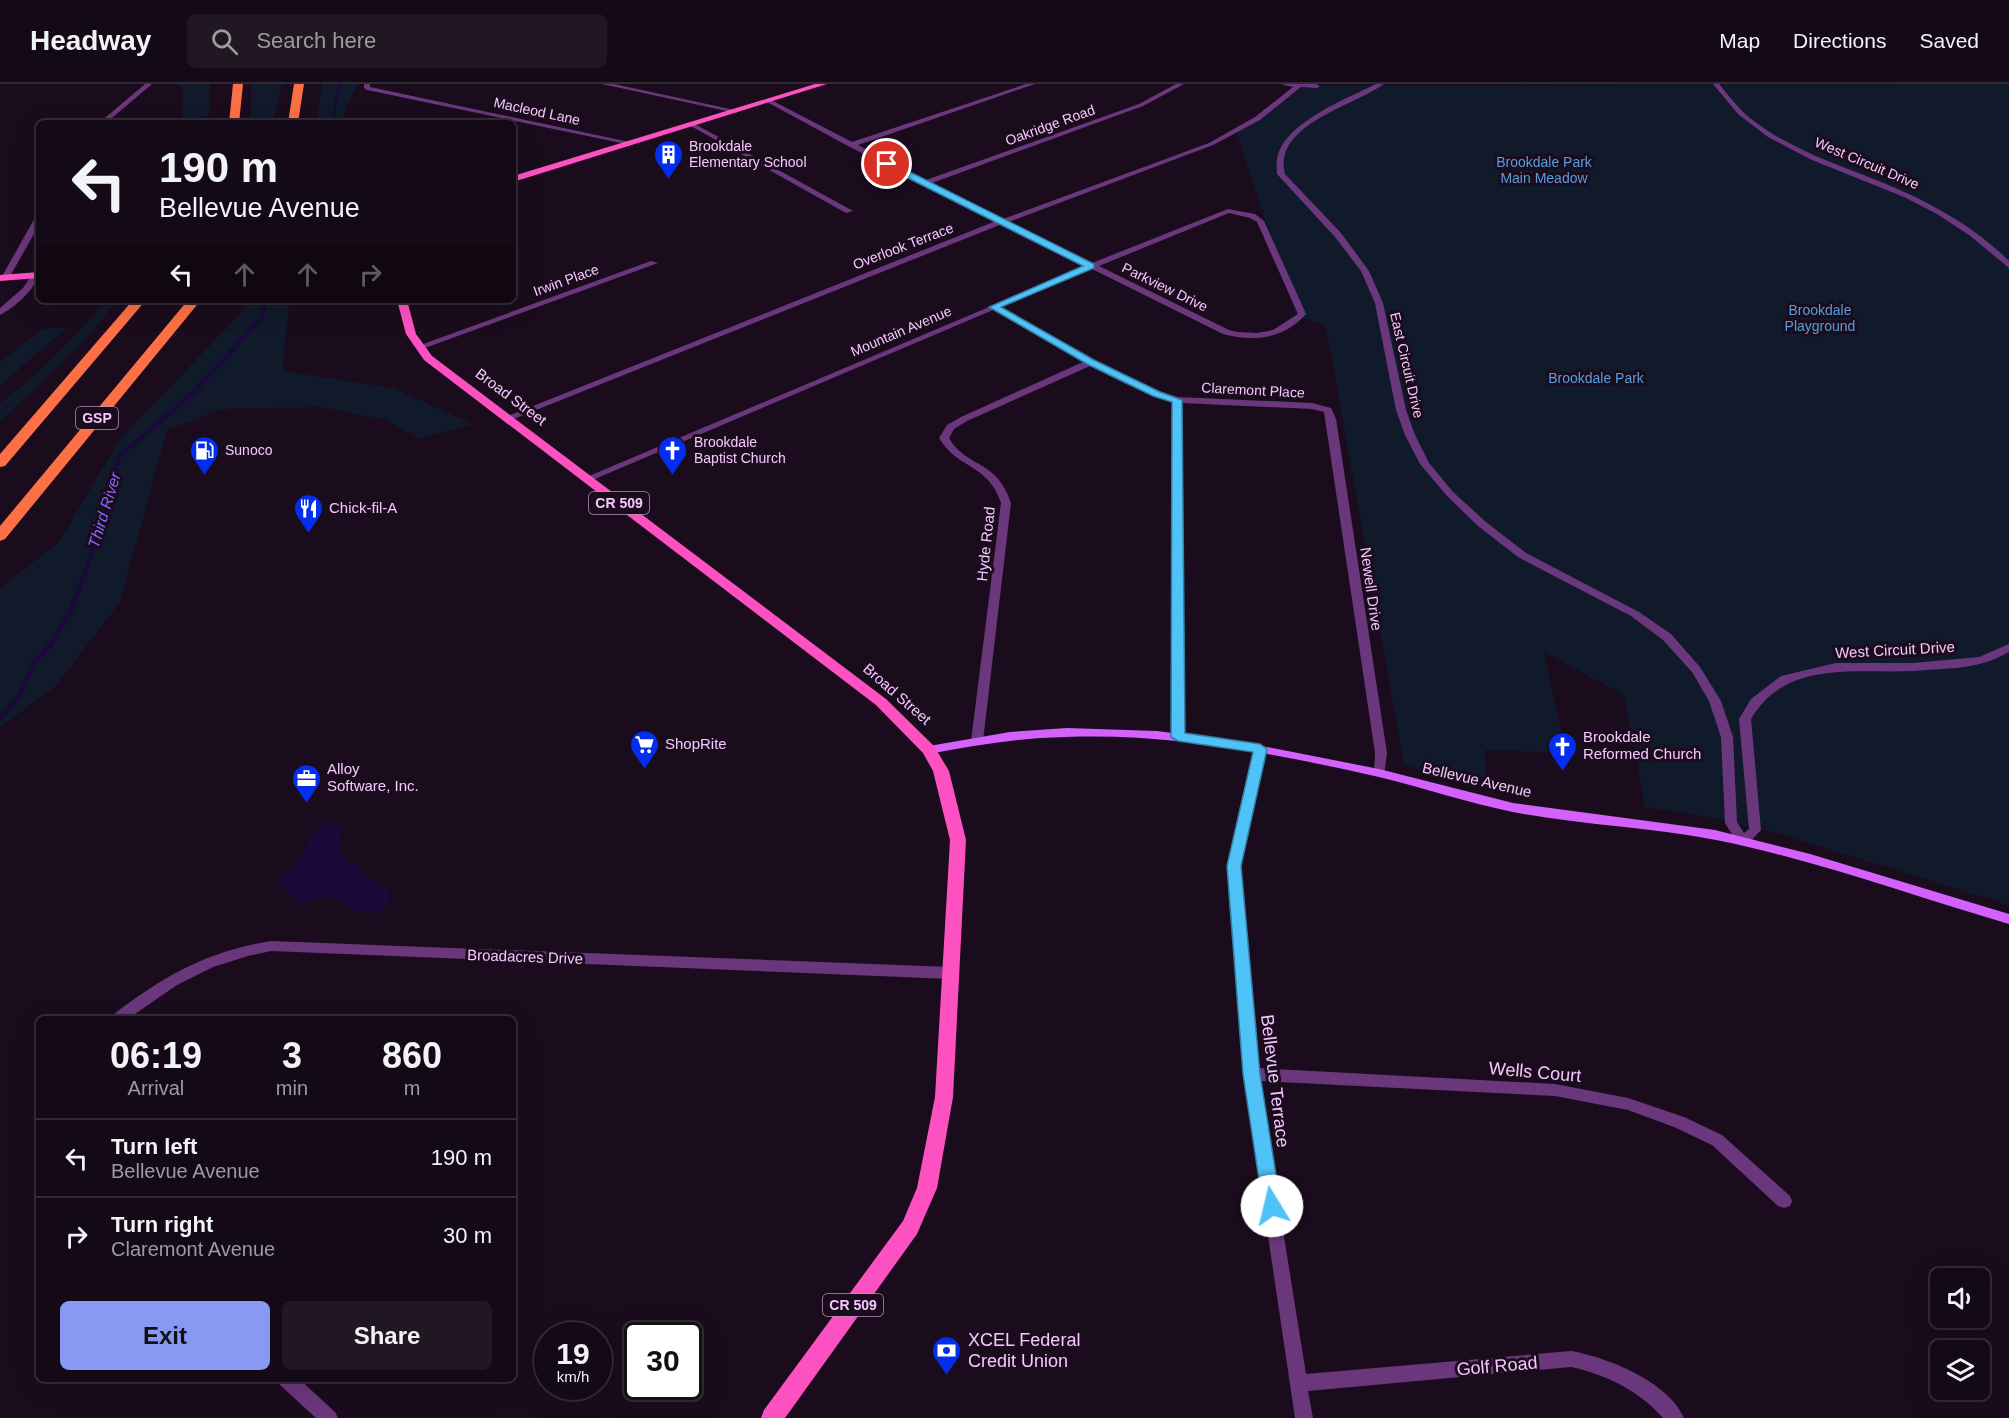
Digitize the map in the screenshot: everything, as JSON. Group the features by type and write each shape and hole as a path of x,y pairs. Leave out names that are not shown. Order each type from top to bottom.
{"highway":[{"path":"230,84 237,106"},
{"path":"235,120 238,84"},
{"path":"294,120 300,84"},
{"name":"GSP","path":"0,463 137,303"},
{"name":"GSP","path":"0,536 193,303"}],"main road":[{"path":"516,178 769,102 820,84"},
{"path":"3,278 36,275"},
{"name":"Broad Street","path":"403,303 411,334 419,347 441,368 876,698 929,750 941,771 958,840 944,1097 927,1188 910,1227 772,1418"}],"street":[{"path":"106,120 149,84"},
{"path":"605,84 736,111"},
{"path":"850,145 1032,84"},
{"name":"Oakridge Road","path":"924,183 1141,105 1181,84"},
{"path":"1284,84 1317,86"},
{"name":"East Circuit Drive","path":"1382,84 1312,121 1291,137 1278,163 1281,174 1338,235 1365,271 1380,303 1401,410 1410,435 1425,464 1450,494 1482,524 1522,555 1635,614 1667,638 1696,670 1710,693 1726,737 1731,823 1743,841"},
{"name":"West Circuit Drive","path":"1716,84 1741,113 1773,136 1806,154 1929,206 1984,241 2009,266"},
{"name":"Overlook Terrace","path":"508,418 1001,222 1238,132 1269,112 1299,85"},
{"name":"Macleod Lane","path":"367,86 631,143"},
{"name":"Parkview Drive","path":"769,102 1001,222 1226,332 1259,336 1285,328 1302,314 1261,222 1252,216 1228,211"},
{"path":"691,124 849,211"},
{"name":"Mountain Avenue","path":"587,479 1091,266 1228,211"},
{"path":"3,278 36,223"},
{"name":"Irwin Place","path":"419,347 654,263"},
{"path":"0,312 26,290 36,278"},
{"name":"Claremont Place","path":"994,307 1091,362 1156,394 1177,400 1312,406 1328,410"},
{"name":"Hyde Road","path":"977,741 1006,503 996,480 981,467 949,447 944,438 945,433 964,419 1091,362"},
{"path":"1177,400 1178,737"},
{"name":"Newell Drive","path":"1328,410 1380,753 1380,773"},
{"name":"West Circuit Drive","path":"1743,841 1755,830 1745,719 1755,702 1785,679 1836,667 1913,668 1981,660 2009,648"},
{"name":"Bellevue Avenue","path":"929,750 977,741 1065,733 1178,737 1260,749 1380,773 1517,808 1743,841 1810,858 2009,919"},
{"name":"Bellevue Terrace","path":"1260,749 1234,866 1251,1074 1304,1418"},
{"name":"Broadacres Drive","path":"122,1016 179,976 207,962 245,950 271,946 951,973"},
{"name":"Wells Court","path":"1251,1074 1555,1090 1628,1104 1678,1122 1717,1140 1784,1201"},
{"name":"Golf Road","path":"1300,1383 1571,1359 1610,1369 1633,1381 1654,1397 1675,1418"},
{"path":"289,1382 329,1418"}],"green space":[{"path":"179,84 210,84 209,116 182,120 183,88"},
{"path":"251,84 282,84 274,120 251,120"},
{"path":"322,84 359,84 345,108 344,120 316,120"},
{"name":"Brookdale Park","path":"2009,84 2009,905 1773,832 1703,816 1645,807 1624,695 1544,652 1566,753 1485,750 1486,789 1404,765 1326,326 1296,316 1236,130 1307,85"},
{"path":"103,303 115,303 82,343 0,422 0,403 29,380 82,328"},
{"path":"245,303 289,303 282,371 393,388 473,424 420,439 386,420 322,407 223,409 167,430 120,602 56,686 0,727 0,588 59,542 120,439 242,312"},
{"path":"68,327 0,385 0,362 43,329"}],"shaded area":[{"path":"332,823 340,827 339,846 342,854 362,867 365,875 390,892 389,903 373,914 362,912 332,899 314,900 302,905 278,883 296,864 314,832"}],"waterway":[{"name":"Third River","path":"333,120 340,84"},
{"name":"Third River","path":"79,589 106,511 119,457 195,391 262,317 264,304"},
{"name":"Third River","path":"0,718 19,696 33,664 51,644 71,611 79,587"}],"place":[{"name":"Brookdale Elementary School","path":"668,180"},
{"name":"Sunoco","path":"204,476"},
{"name":"Brookdale Baptist Church","path":"673,476"},
{"name":"Chick-fil-A","path":"308,534"},
{"name":"ShopRite","path":"644,770"},
{"name":"Brookdale Reformed Church","path":"1562,772"},
{"name":"Alloy Software, Inc.","path":"306,804"},
{"name":"XCEL Federal Credit Union","path":"947,1376"}],"route":[{"path":"887,164 1091,266 994,307 1091,362 1156,394 1177,400 1178,737 1260,749 1234,866 1251,1074 1272,1206"}],"park label":[{"name":"Brookdale Park Main Meadow","path":"1544,170"},
{"name":"Brookdale Playground","path":"1820,318"}]}
